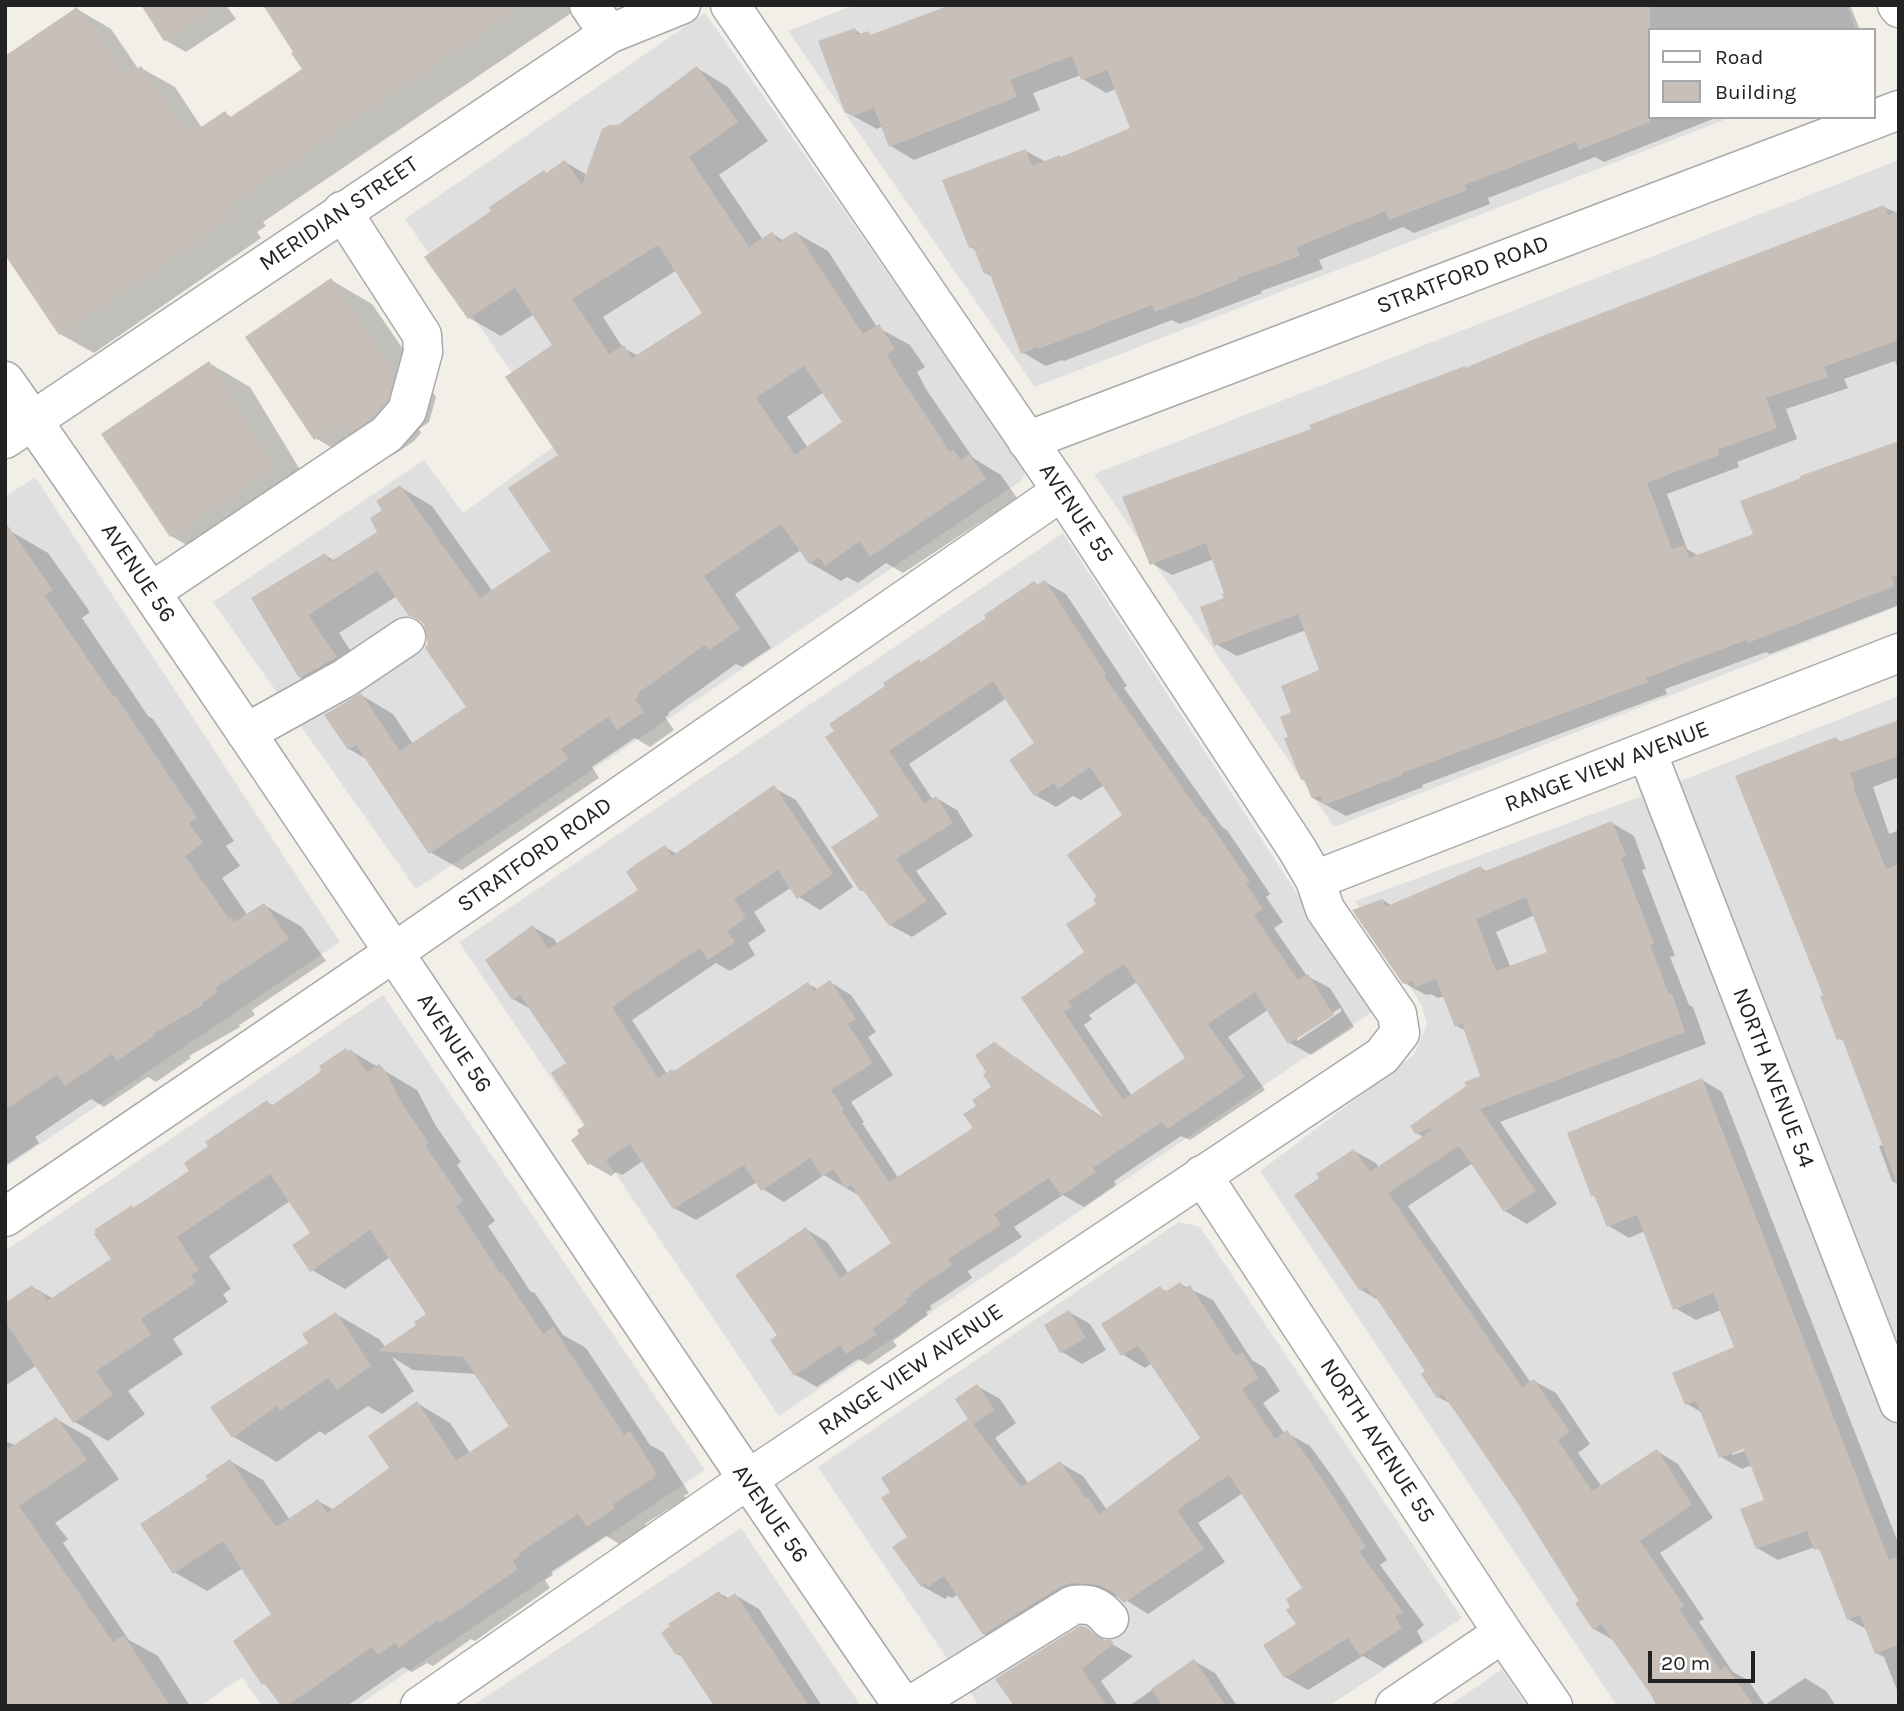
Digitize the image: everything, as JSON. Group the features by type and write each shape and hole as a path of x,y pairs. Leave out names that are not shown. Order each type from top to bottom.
{"street":[{"name":"MERIDIAN STREET","path":"19,430 342,211 599,20 681,5"},
{"name":"AVENUE 55","path":"730,5 1062,491 1315,880 1325,909 1397,1014 1400,1033"},
{"name":"STRATFORD ROAD","path":"1876,119 1899,110"},
{"name":"STRATFORD ROAD","path":"1027,441 1875,119"},
{"path":"151,592 387,434 407,411 423,352 422,335 342,211"},
{"name":"AVENUE 56","path":"5,381 19,430 151,592 747,1480 903,1706"},
{"name":"STRATFORD ROAD","path":"5,1217 1062,491"},
{"path":"246,733 345,678 406,637"},
{"name":"RANGE VIEW AVENUE","path":"1315,880 1899,653"},
{"name":"NORTH AVENUE 54","path":"1647,752 1899,1403"},
{"name":"RANGE VIEW AVENUE","path":"420,1706 747,1480 1382,1056 1400,1033"},
{"name":"NORTH AVENUE 55","path":"1202,1175 1553,1706"},
{"path":"910,1706 1073,1605 1087,1604 1100,1608 1109,1619"},
{"path":"1395,1706 1503,1633"}],"shaded area":[{"path":"854,5 1847,5 1855,28 1648,28 1648,119 1727,119 1035,387 788,31"},
{"path":"705,13 1026,470 1021,481 416,889 213,602 424,460 463,513 560,442 405,219"},
{"path":"1899,160 1899,606 1334,827 1094,474"},
{"path":"35,477 340,942 5,1168 5,497"},
{"path":"1063,533 1373,1011 779,1416 459,942"},
{"path":"1899,696 1899,1706 1617,1706 1260,1171 1414,1055 1427,1024 1421,1004 1355,901 1634,799"},
{"path":"383,995 705,1470 357,1706 262,1706 242,1677 200,1706 5,1706 5,1251"},
{"path":"1179,1222 1200,1227 1462,1618 1329,1706 979,1706 818,1467"},
{"path":"741,1528 861,1706 472,1706"},
{"path":"1502,1669 1527,1706 1449,1706"}],"building":[{"path":"141,5 217,5 164,41"},
{"path":"263,5 521,5 231,203 233,206 224,212 229,218 59,335 5,255 5,56 77,7 125,77 141,66 189,135 225,111 229,118 302,69"},
{"path":"950,5 1650,5 1650,122 1579,150 1576,142 1465,185 1467,190 1389,220 1385,211 1297,247 1300,256 1238,278 1239,280 1155,312 1152,305 1021,354 989,272 984,274 975,251 972,247 969,248 942,180 1026,149 1032,166 1130,128 1107,70 1081,80 1072,56 1010,80 1017,97 889,147 874,108 852,116 850,111 845,113 818,41 855,28 857,35 868,31 870,35"},
{"path":"697,66 738,122 689,157 749,247 772,232 779,242 796,231 863,334 879,324 895,349 887,354 895,369 950,452 953,449 961,460 969,454 986,479 870,557 860,541 825,566 819,557 809,564 781,524 704,576 740,629 709,650 705,645 637,694 639,696 635,699 644,712 617,730 608,717 561,749 569,759 429,854 356,745 348,750 324,715 361,693 400,751 466,707 425,648 428,644 424,624 409,616 377,571 308,615 337,657 299,678 251,598 325,553 330,562 377,532 370,518 382,510 376,501 400,485 480,598 550,551 508,488 558,455 505,377 552,345 515,288 468,319 424,257 491,211 489,207 544,170 546,173 565,160 582,185 602,129 618,125","holes":["658,245 702,313 632,358 624,345 609,354 572,299","804,366 842,422 795,455 756,398"]},
{"path":"1884,205 1888,215 1899,211 1899,340 1824,367 1828,377 1766,398 1777,428 1718,450 1719,455 1647,483 1672,549 1684,545 1689,558 1753,534 1740,501 1801,478 1800,476 1899,441 1899,575 1891,577 1895,586 1748,643 1746,640 1646,678 1648,682 1402,773 1403,775 1324,805 1320,796 1312,799 1284,738 1288,737 1280,717 1291,712 1281,686 1319,670 1298,614 1214,646 1200,607 1224,598 1224,593 1206,543 1150,565 1122,497 1311,429 1309,425 1465,368"},
{"path":"331,278 395,372 388,399 378,405 380,408 372,417 352,431 344,419 314,440 245,337"},
{"path":"209,361 273,467 170,537 101,434"},
{"path":"5,522 53,590 45,596 197,818 189,823 203,843 185,856 229,919 231,917 234,922 264,903 289,939 215,988 218,992 202,1003 203,1005 153,1034 154,1036 117,1061 112,1054 65,1086 57,1075 5,1110"},
{"path":"1045,580 1106,674 1104,676 1250,882 1246,884 1263,909 1254,915 1298,980 1308,974 1334,1015 1288,1044 1255,992 1208,1024 1245,1077 1167,1129 1162,1122 1093,1168 1096,1172 1061,1196 1049,1178 994,1214 1001,1225 948,1259 952,1265 910,1294 912,1296 906,1300 908,1302 873,1329 877,1334 846,1354 840,1345 794,1376 770,1340 777,1335 735,1275 806,1227 840,1278 891,1243 851,1185 846,1189 833,1169 822,1176 810,1158 761,1191 744,1165 673,1209 630,1144 599,1164 596,1159 588,1165 571,1140 579,1134 577,1130 585,1125 551,1073 566,1063 520,995 512,1000 485,960 533,925 548,949 638,890 626,872 636,864 665,845 672,856 774,785 833,874 797,899 778,870 734,899 746,918 727,931 735,942 708,960 700,948 612,1007 658,1078 672,1069 674,1071 808,982 814,991 830,980 856,1019 848,1024 873,1063 831,1090 889,1182 973,1128 963,1114 976,1106 972,1100 991,1087 983,1075 986,1072 975,1055 994,1042 1105,1120 1021,998 1084,952 1066,924 1096,904 1093,899 1096,896 1067,855 1122,815 1090,767 1058,789 1054,783 1034,796 1009,760 1034,743 993,681 889,751 924,803 936,796 953,823 896,859 927,901 889,926 863,890 860,891 831,847 879,816 825,737 834,731 829,724 885,686 883,683 919,659 921,662 986,618 984,615 1034,581 1037,585","holes":["1124,964 1185,1058 1123,1100 1064,1012 1072,1007 1068,1002"]},
{"path":"1899,720 1899,756 1850,773 1886,869 1899,864 1899,1181 1896,1181 1842,1038 1837,1040 1820,996 1823,995 1735,776 1836,737 1838,742"},
{"path":"1612,821 1626,856 1621,858 1654,944 1650,945 1669,994 1672,993 1685,1032 1480,1109 1536,1191 1504,1212 1459,1146 1388,1193 1522,1387 1534,1379 1570,1432 1558,1440 1592,1491 1657,1449 1692,1505 1640,1541 1684,1606 1679,1609 1720,1670 1726,1666 1754,1706 1659,1706 1601,1624 1593,1630 1575,1603 1579,1601 1517,1502 1454,1410 1442,1394 1437,1398 1421,1374 1425,1371 1375,1296 1373,1298 1366,1287 1360,1291 1294,1195 1319,1178 1316,1174 1354,1149 1370,1172 1432,1130 1431,1128 1415,1134 1410,1126 1466,1086 1464,1082 1480,1076 1462,1024 1455,1027 1436,979 1415,987 1413,980 1403,984 1352,910 1383,899 1385,907 1481,866 1483,872","holes":["1526,897 1547,952 1496,971 1476,919"]},
{"path":"346,1048 348,1051 351,1049 367,1072 379,1064 384,1069 403,1105 429,1143 425,1145 463,1201 456,1206 500,1273 502,1272 543,1334 553,1327 624,1435 630,1431 657,1474 613,1504 615,1508 587,1527 578,1514 519,1553 521,1555 513,1561 518,1569 440,1623 438,1620 399,1648 395,1643 378,1655 372,1647 287,1706 281,1706 264,1683 262,1685 233,1641 271,1614 223,1541 173,1574 140,1524 208,1479 205,1476 230,1459 276,1527 318,1499 327,1513 389,1468 368,1436 417,1401 456,1461 509,1426 463,1357 378,1351 416,1325 414,1322 426,1314 370,1230 310,1272 292,1245 310,1233 270,1174 177,1237 199,1270 191,1275 196,1283 141,1319 151,1335 96,1371 113,1395 73,1423 5,1321 5,1303 32,1285 37,1292 40,1290 47,1301 111,1259 94,1230 189,1171 184,1163 208,1146 205,1142 267,1100 271,1106 319,1073 319,1066"},
{"path":"1702,1078 1889,1560 1899,1556 1899,1644 1875,1654 1860,1615 1847,1620 1819,1548 1814,1550 1807,1531 1756,1549 1740,1509 1764,1500 1744,1449 1719,1458 1696,1401 1685,1405 1672,1373 1734,1347 1713,1293 1673,1310 1637,1215 1607,1227 1594,1195 1591,1196 1567,1133"},
{"path":"1180,1282 1184,1289 1190,1285 1236,1356 1242,1352 1259,1378 1242,1389 1275,1439 1287,1430 1310,1461 1366,1547 1359,1551 1403,1612 1395,1617 1402,1628 1360,1656 1348,1638 1284,1678 1263,1645 1296,1624 1286,1610 1290,1607 1286,1599 1302,1588 1229,1475 1177,1510 1204,1549 1124,1603 1100,1585 1071,1583 1061,1586 983,1635 944,1576 928,1587 926,1583 921,1587 892,1547 907,1537 881,1498 890,1492 881,1478 968,1419 955,1399 977,1384 995,1410 973,1424 1021,1487 1060,1461 1099,1514 1200,1438 1139,1347 1121,1356 1101,1324 1160,1286 1165,1292"},
{"path":"1069,1310 1086,1338 1060,1353 1044,1325"},
{"path":"336,1312 371,1366 337,1390 328,1378 280,1411 277,1406 232,1438 210,1407 308,1343 302,1334"},
{"path":"56,1417 87,1460 19,1506 113,1642 124,1635 170,1706 5,1706 5,1451"},
{"path":"719,1591 725,1600 735,1593 809,1706 714,1706 679,1653 676,1655 661,1633 670,1626 668,1624"},
{"path":"1080,1626 1086,1627 1102,1640 1111,1640 1114,1643 1082,1669 1107,1706 1014,1706 995,1679"},
{"path":"1194,1659 1226,1706 1163,1706 1151,1689"}]}
